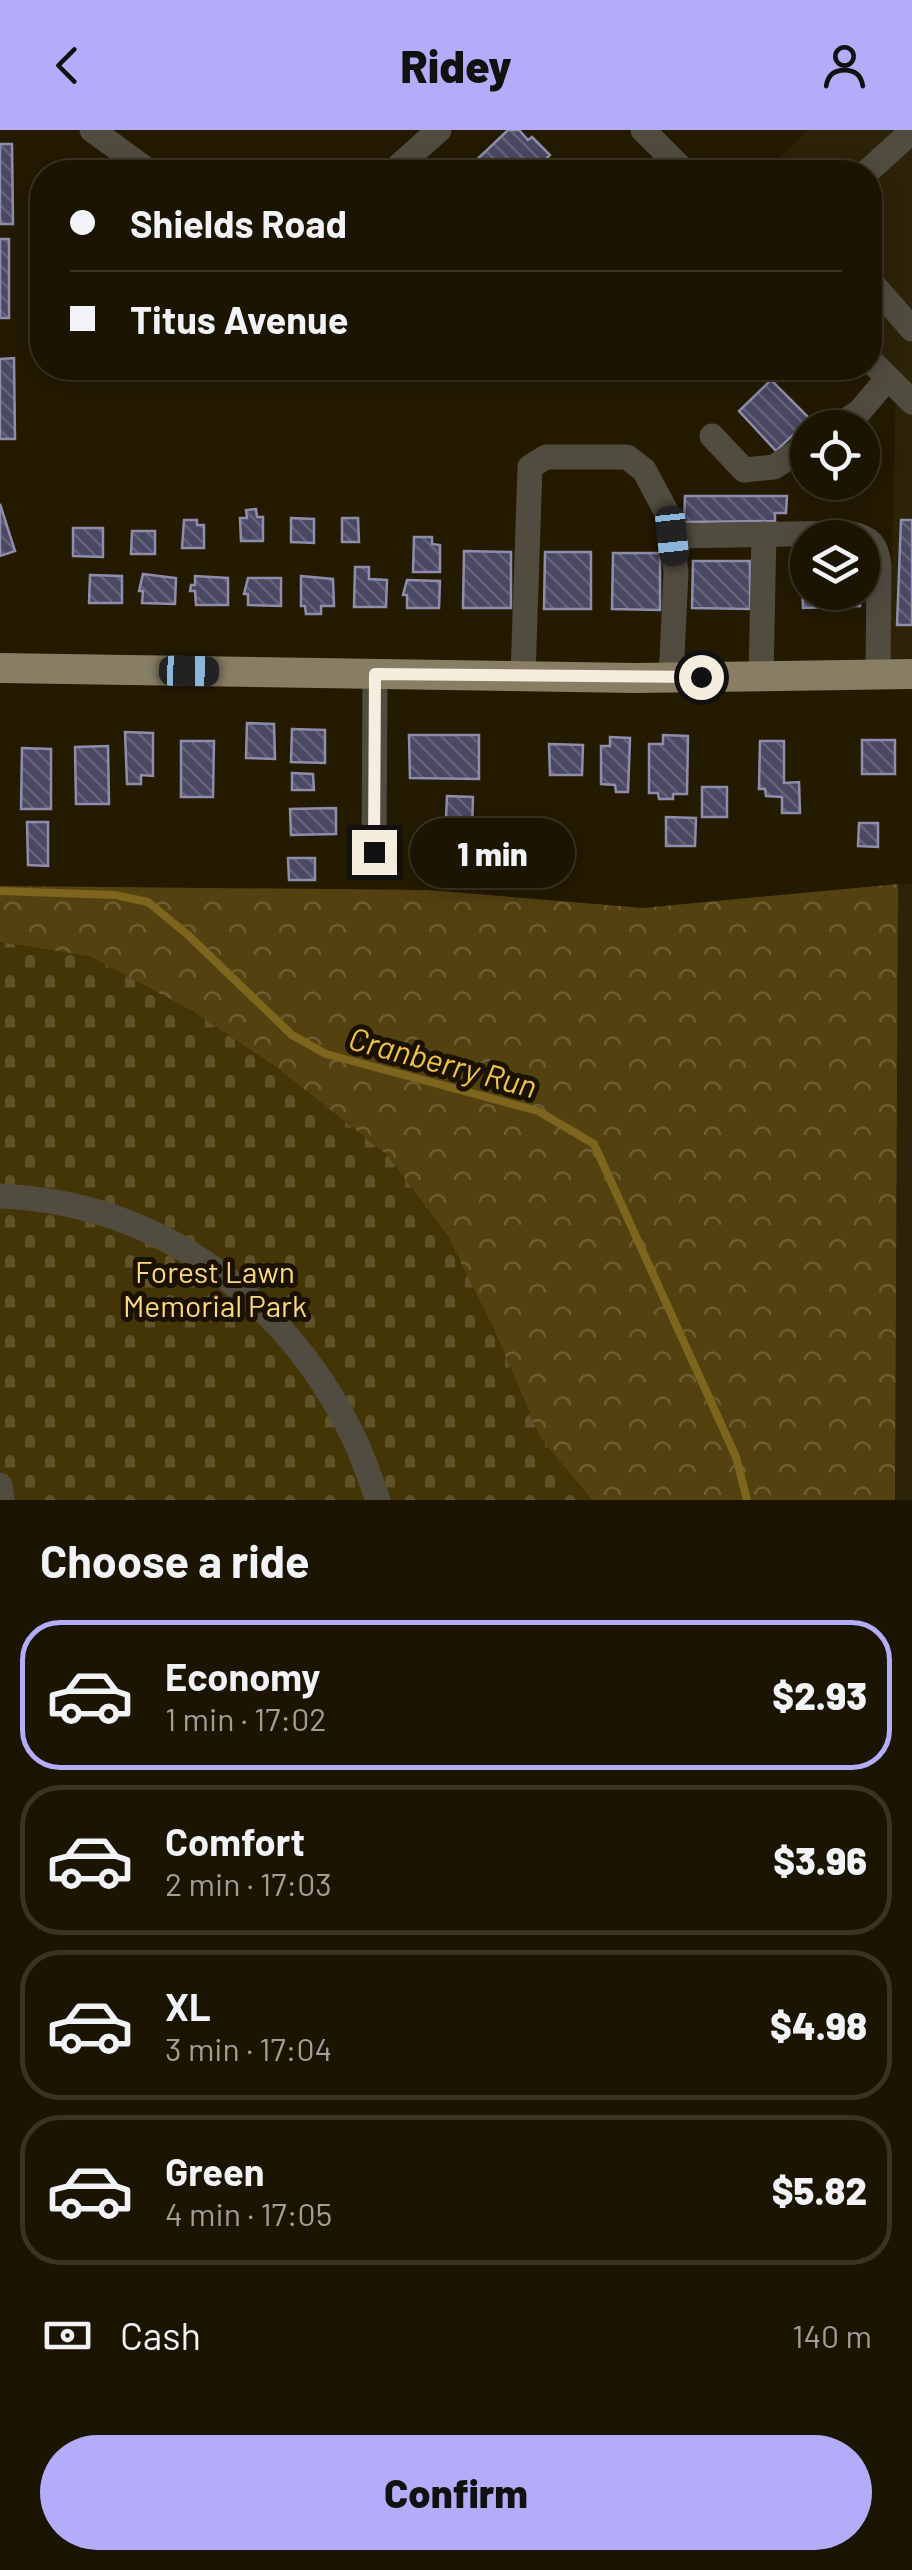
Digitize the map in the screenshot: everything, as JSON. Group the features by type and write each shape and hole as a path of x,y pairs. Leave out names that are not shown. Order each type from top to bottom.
{"main road":[{"path":"0,668 671,678 912,674"}],"street":[{"path":"92,130 133,160"},
{"path":"405,160 439,130"},
{"path":"643,130 673,160"},
{"path":"880,160 912,131"},
{"path":"882,294 912,328"},
{"path":"882,372 912,402"},
{"path":"860,410 874,380"},
{"path":"712,436 744,470 774,467 790,457"},
{"path":"523,676 530,467 546,457 627,457 644,470 668,515 676,572 671,678"},
{"path":"762,676 764,534"},
{"path":"672,536 862,536 878,549 878,674"},
{"path":"374,852 375,674"},
{"path":"0,1196 72,1203 133,1222 190,1252 243,1290 286,1332 322,1381 354,1438 378,1500"},
{"path":"0,1485 2,1500"}],"shaded area":[{"path":"808,130 912,130 912,674 889,674 896,386 882,372 882,160 777,160"},
{"path":"898,884 912,884 912,1500 895,1500"}],"green space":[{"path":"898,884 895,1500 592,1500 540,1438 494,1330 447,1235 387,1155 277,1068 192,1011 91,957 0,942 0,886 428,890 643,908"},
{"name":"Forest Lawn Memorial Park","path":"0,942 91,957 192,1011 277,1068 387,1155 447,1235 494,1330 540,1438 592,1500 0,1500"}],"building":[{"path":"508,130 519,130 528,140 532,137 550,155 545,160 476,160"},
{"path":"0,144 12,144 13,224 0,224"},
{"path":"0,239 9,239 9,318 0,318"},
{"path":"14,358 15,439 0,439 0,359"},
{"path":"771,380 801,410 790,410 790,438 776,451 739,411"},
{"path":"685,496 787,496 786,513 775,513 775,521 684,522"},
{"path":"0,504 15,551 0,556"},
{"path":"256,509 257,517 263,517 263,541 241,541 240,518 247,518 246,510"},
{"path":"291,518 314,519 314,543 291,542"},
{"path":"342,518 358,518 359,542 342,542"},
{"path":"184,520 197,520 197,525 204,525 204,548 182,548"},
{"path":"901,520 912,520 912,625 897,625"},
{"path":"73,528 103,528 103,557 73,556"},
{"path":"132,531 155,531 155,554 131,554"},
{"path":"414,537 432,537 432,544 440,545 440,572 413,572"},
{"path":"464,551 511,552 511,608 463,608"},
{"path":"545,552 591,552 591,609 544,609"},
{"path":"613,553 660,553 660,610 612,609"},
{"path":"693,561 750,561 750,609 692,608"},
{"path":"355,567 369,567 369,579 387,580 386,607 354,607"},
{"path":"143,574 176,578 175,604 142,603 143,591 139,591"},
{"path":"90,575 122,576 122,603 89,603"},
{"path":"195,576 228,578 228,605 196,605 195,591 190,591"},
{"path":"301,576 333,579 334,606 321,606 321,614 306,614 305,606 301,606"},
{"path":"248,578 281,578 281,606 248,605 248,594 244,594"},
{"path":"407,580 440,581 439,608 407,608 407,595 403,595"},
{"path":"247,723 274,724 275,759 246,758"},
{"path":"292,729 325,730 325,763 291,762"},
{"path":"125,732 153,733 153,776 141,775 141,784 127,784"},
{"path":"409,735 479,735 479,779 410,778"},
{"path":"663,735 688,736 687,794 673,794 673,799 659,799 658,793 649,793 649,744 663,744"},
{"path":"610,737 630,738 628,792 616,792 615,785 601,784 601,746 610,746"},
{"path":"862,740 895,740 895,774 862,774"},
{"path":"181,741 214,741 213,797 181,797"},
{"path":"760,741 784,741 784,783 799,782 800,813 782,813 782,797 766,796 765,789 759,789"},
{"path":"549,744 583,745 582,775 550,775"},
{"path":"108,746 109,804 76,804 75,747"},
{"path":"22,748 51,749 51,809 21,809"},
{"path":"292,773 313,774 314,790 292,790"},
{"path":"702,787 727,787 727,817 702,817"},
{"path":"447,796 473,797 471,861 444,861"},
{"path":"336,808 336,834 291,835 290,809"},
{"path":"666,817 696,818 695,846 666,846"},
{"path":"27,822 48,822 48,866 28,865"},
{"path":"859,823 878,823 878,847 858,846"},
{"path":"288,858 315,858 315,880 289,880"}],"waterway":[{"name":"Cranberry Run","path":"0,891 115,895 148,902 292,1035 326,1054 538,1111 594,1144 736,1457 747,1500"}],"route":[{"path":"374,852 375,674 701,677"}]}
